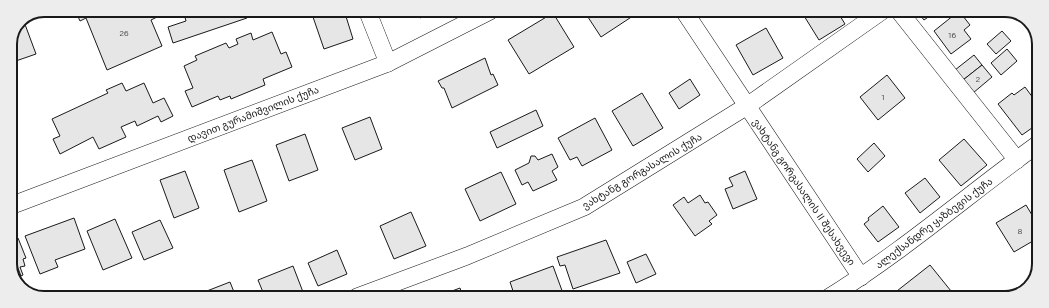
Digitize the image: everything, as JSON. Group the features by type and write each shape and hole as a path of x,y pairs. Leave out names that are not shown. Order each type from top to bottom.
{"street":[{"path":"370,17 388,63"},
{"name":"დავით გურამიშვილის ქუჩა","path":"17,203 388,63 477,17"},
{"name":"ვახტანგ გორგასალის II შესახვევი","path":"688,17 861,277"},
{"name":"ვახტანგ გორგასალის ქუჩა","path":"373,291 467,256 584,207 747,106 873,17"},
{"path":"904,17 1017,160"},
{"name":"ალექსანდრე ყაზბეგის ქუჩა","path":"839,291 861,277 949,213 1032,149"}],"building":[{"path":"78,17 157,17 151,20 162,46 107,70 86,18 80,21"},
{"path":"185,17 247,18 173,43 168,27 186,21"},
{"path":"313,17 346,17 353,39 324,49"},
{"path":"546,17 555,17 574,47 529,74 508,40"},
{"path":"588,17 631,17 601,37"},
{"path":"805,17 841,17 845,24 819,40"},
{"path":"952,17 964,17 970,25 964,30 971,39 951,54 934,31"},
{"path":"25,25 36,54 17,61 17,44 19,34"},
{"path":"766,28 783,58 753,75 736,45"},
{"path":"1002,31 1011,41 996,54 987,44"},
{"path":"272,32 281,54 286,52 292,67 263,79 265,85 231,99 230,96 220,100 218,96 192,107 185,91 193,88 184,66 197,60 195,56 226,43 229,48 238,44 236,39 251,33 253,40"},
{"path":"1007,49 1017,61 1001,75 991,63"},
{"path":"974,55 982,65 963,80 955,70"},
{"path":"485,58 491,75 493,74 498,85 452,108 444,88 442,88 438,81"},
{"path":"982,65 992,77 973,93 963,80"},
{"path":"887,75 905,98 878,120 860,97"},
{"path":"690,79 700,95 679,109 669,93"},
{"path":"122,83 126,91 144,83 153,103 164,98 173,116 161,122 158,116 137,126 135,121 121,127 126,137 99,149 93,137 60,154 53,139 60,136 52,119 108,93 106,90"},
{"path":"1025,87 1032,96 1032,128 1022,135 998,104 1012,93 1014,95"},
{"path":"642,93 663,128 633,146 612,111"},
{"path":"536,110 543,126 497,148 490,132"},
{"path":"370,117 382,149 355,160 342,128"},
{"path":"595,118 612,150 582,166 577,157 570,160 558,138"},
{"path":"305,134 318,170 289,181 276,145"},
{"path":"964,139 987,165 961,186 939,160"},
{"path":"874,143 885,156 868,172 857,159"},
{"path":"552,154 558,167 552,171 557,180 533,191 528,182 522,185 515,170 529,163 531,156 535,156 538,160"},
{"path":"252,160 267,201 239,212 224,170"},
{"path":"185,171 199,208 174,218 160,180"},
{"path":"745,171 757,199 733,209 725,189 733,186 729,178"},
{"path":"501,172 516,204 480,221 465,189"},
{"path":"925,178 940,197 920,213 905,193"},
{"path":"700,195 705,203 708,202 717,215 709,221 712,224 695,236 673,205 684,197 688,203"},
{"path":"1026,205 1032,215 1032,242 1014,252 996,223"},
{"path":"883,206 899,227 878,242 864,224 869,220 868,218"},
{"path":"411,212 426,246 394,259 380,226"},
{"path":"74,218 85,249 55,260 58,267 40,274 25,236"},
{"path":"115,219 132,258 103,270 87,231"},
{"path":"160,220 173,248 144,260 132,232"},
{"path":"17,238 26,258 23,259 25,266 20,267 23,275 21,276 17,265"},
{"path":"606,240 620,273 573,289 565,265 560,266 557,257"},
{"path":"337,250 347,274 318,286 308,263"},
{"path":"646,254 656,274 636,283 627,262"},
{"path":"930,265 951,291 897,291"},
{"path":"293,266 303,291 263,291 258,280"},
{"path":"553,266 562,291 513,291 510,282"},
{"path":"230,282 234,291 207,291"},
{"path":"460,288 461,291 452,291"}]}
